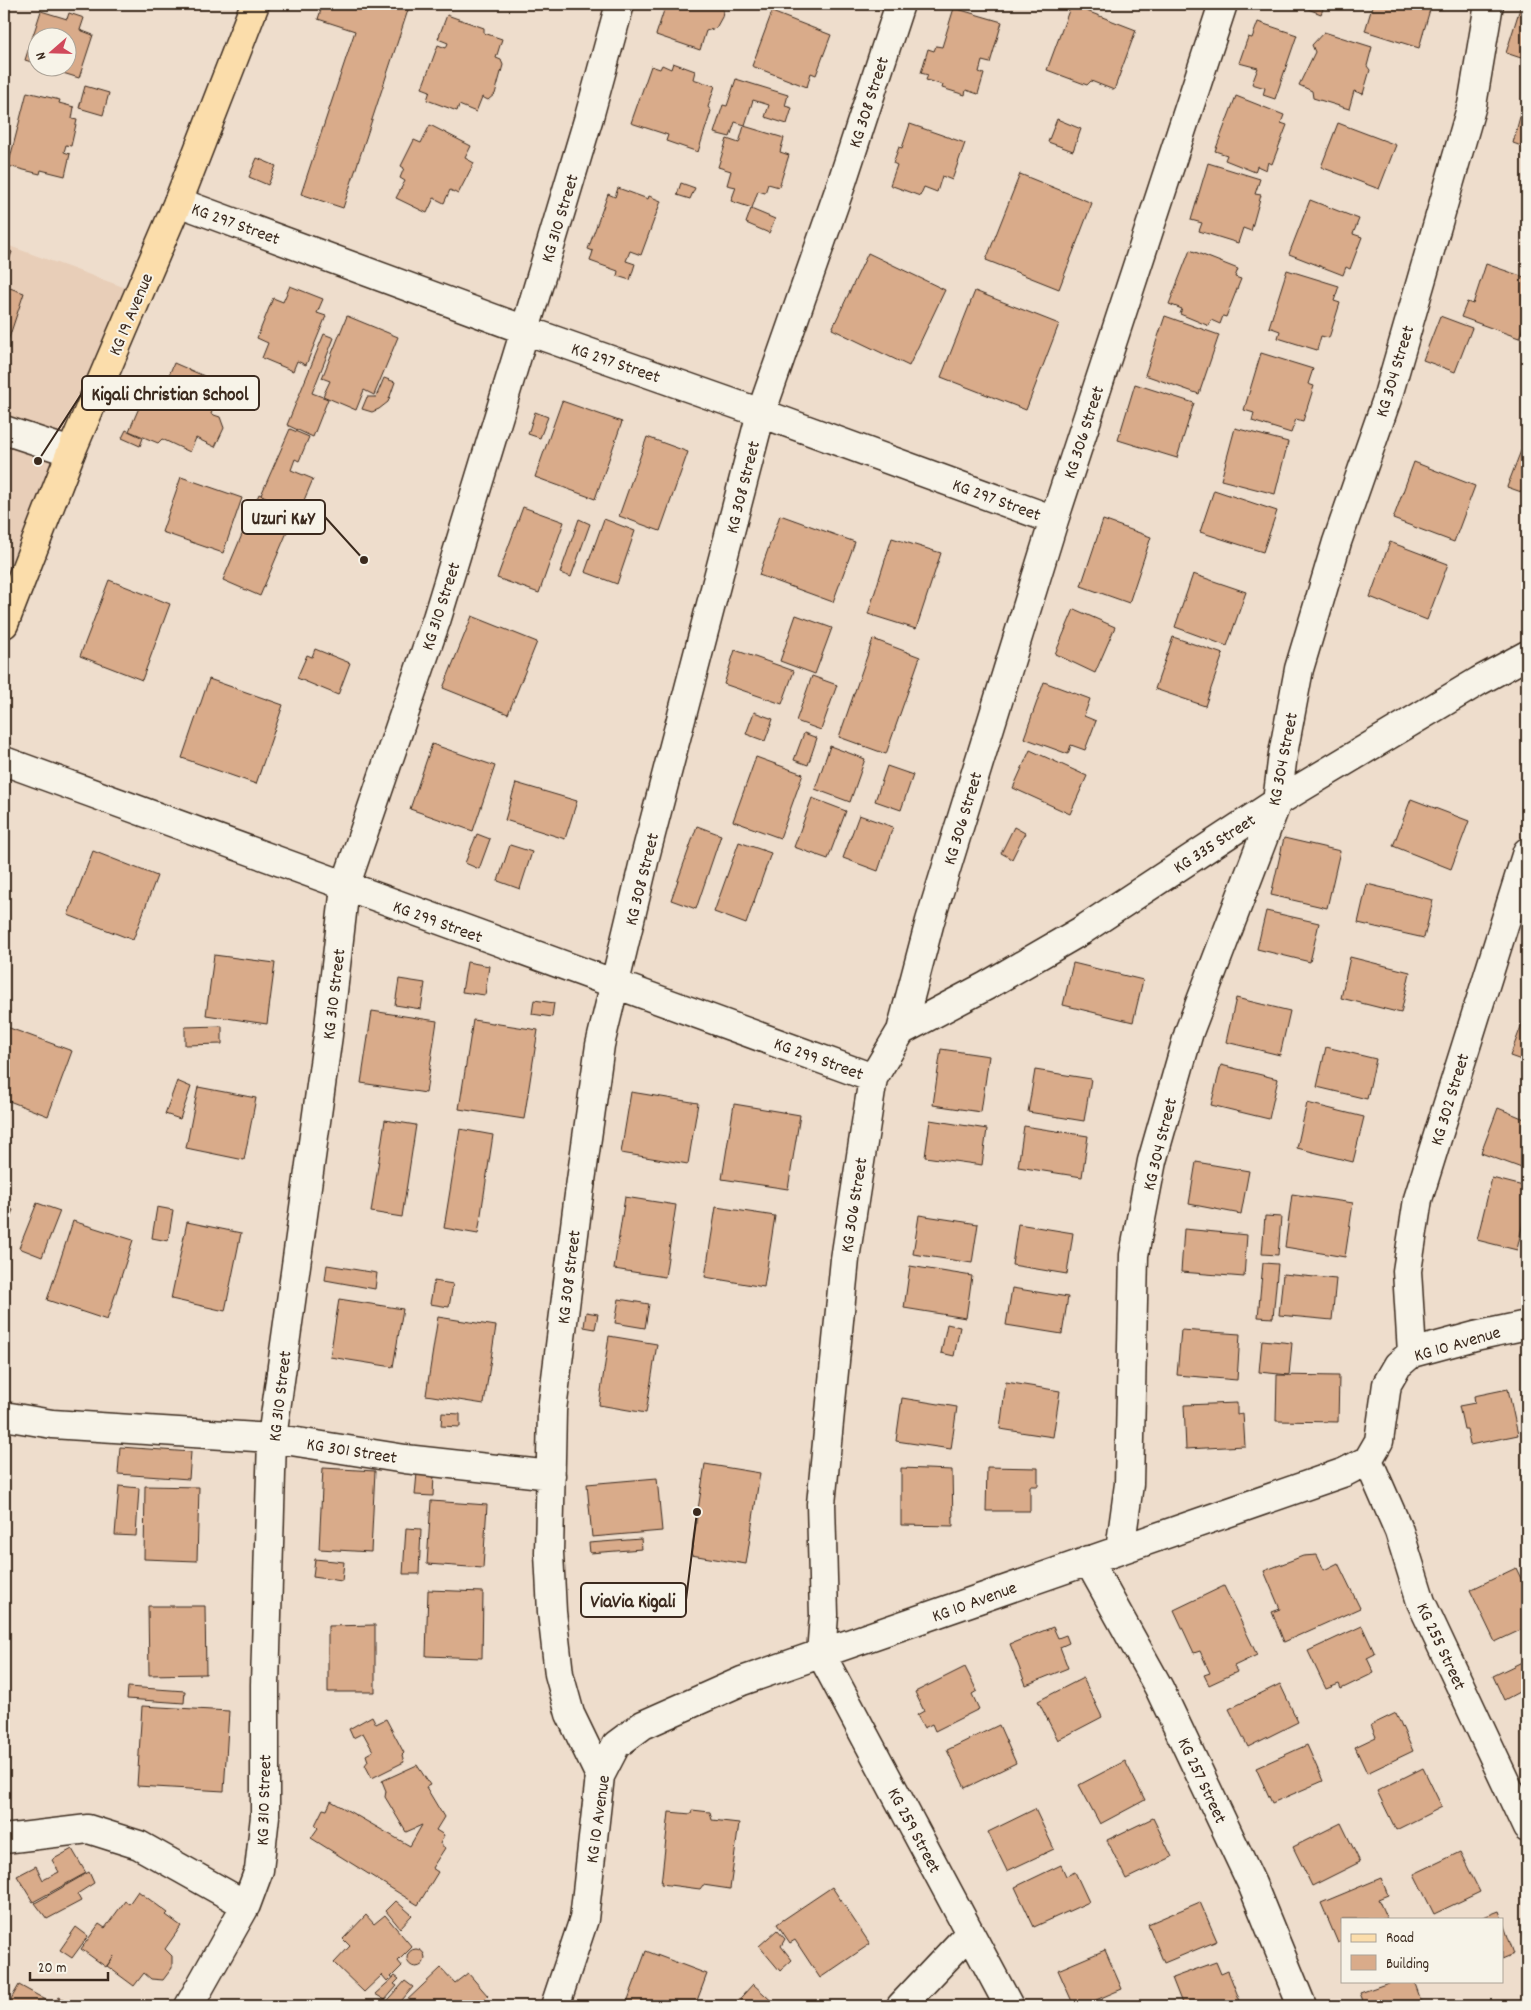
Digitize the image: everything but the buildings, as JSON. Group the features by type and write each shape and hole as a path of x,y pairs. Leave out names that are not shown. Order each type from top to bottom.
{"main road":[{"name":"KG 19 Avenue","path":"4,624 71,452 178,202 256,4"}],"street":[{"name":"KG 310 Street","path":"190,2006 246,1905 258,1870 264,1816 265,1685 272,1438 328,1035 345,887 437,618 589,116 620,4"},
{"name":"KG 308 Street","path":"600,1776 570,1714 559,1674 552,1612 550,1553 552,1410 600,1046 646,853 761,413 841,185 900,4"},
{"name":"KG 306 Street","path":"821,1654 824,1615 821,1504 844,1259 873,1078 901,1031 930,921 1054,520 1223,4"},
{"name":"KG 304 Street","path":"1120,1550 1129,1484 1134,1255 1152,1161 1189,1032 1277,802 1283,754 1299,669 1338,542 1386,399 1472,105 1488,4"},
{"name":"KG 297 Street","path":"178,202 525,330 761,413 1054,520"},
{"path":"4,430 71,452"},
{"name":"KG 335 Street","path":"901,1031 986,986 1081,930 1277,802 1527,655"},
{"name":"KG 299 Street","path":"4,761 345,887 873,1078"},
{"name":"KG 302 Street","path":"1412,1353 1406,1272 1418,1199 1527,852"},
{"name":"KG 10 Avenue","path":"555,2006 584,1919 600,1776 616,1745 643,1725 742,1681 958,1608 1088,1560 1345,1472 1368,1460 1379,1442 1387,1384 1398,1365 1412,1353 1475,1336 1527,1325"},
{"name":"KG 301 Street","path":"4,1416 52,1424 272,1438 405,1459 551,1474"},
{"name":"KG 255 Street","path":"1368,1460 1399,1531 1421,1602 1527,1828"},
{"name":"KG 257 Street","path":"1088,1560 1159,1688 1252,1884 1302,2006"},
{"name":"KG 259 Street","path":"821,1654 1009,2006"},
{"path":"4,1839 88,1829 139,1845 246,1905"},
{"path":"901,2006 970,1933"}],"shaded area":[{"path":"4,244 140,293 4,630"}],"place":[{"name":"Kigali Christian School","path":"38,461"},
{"name":"Uzuri K&Y","path":"364,560"},
{"name":"ViaVia Kigali","path":"697,1512"}]}
